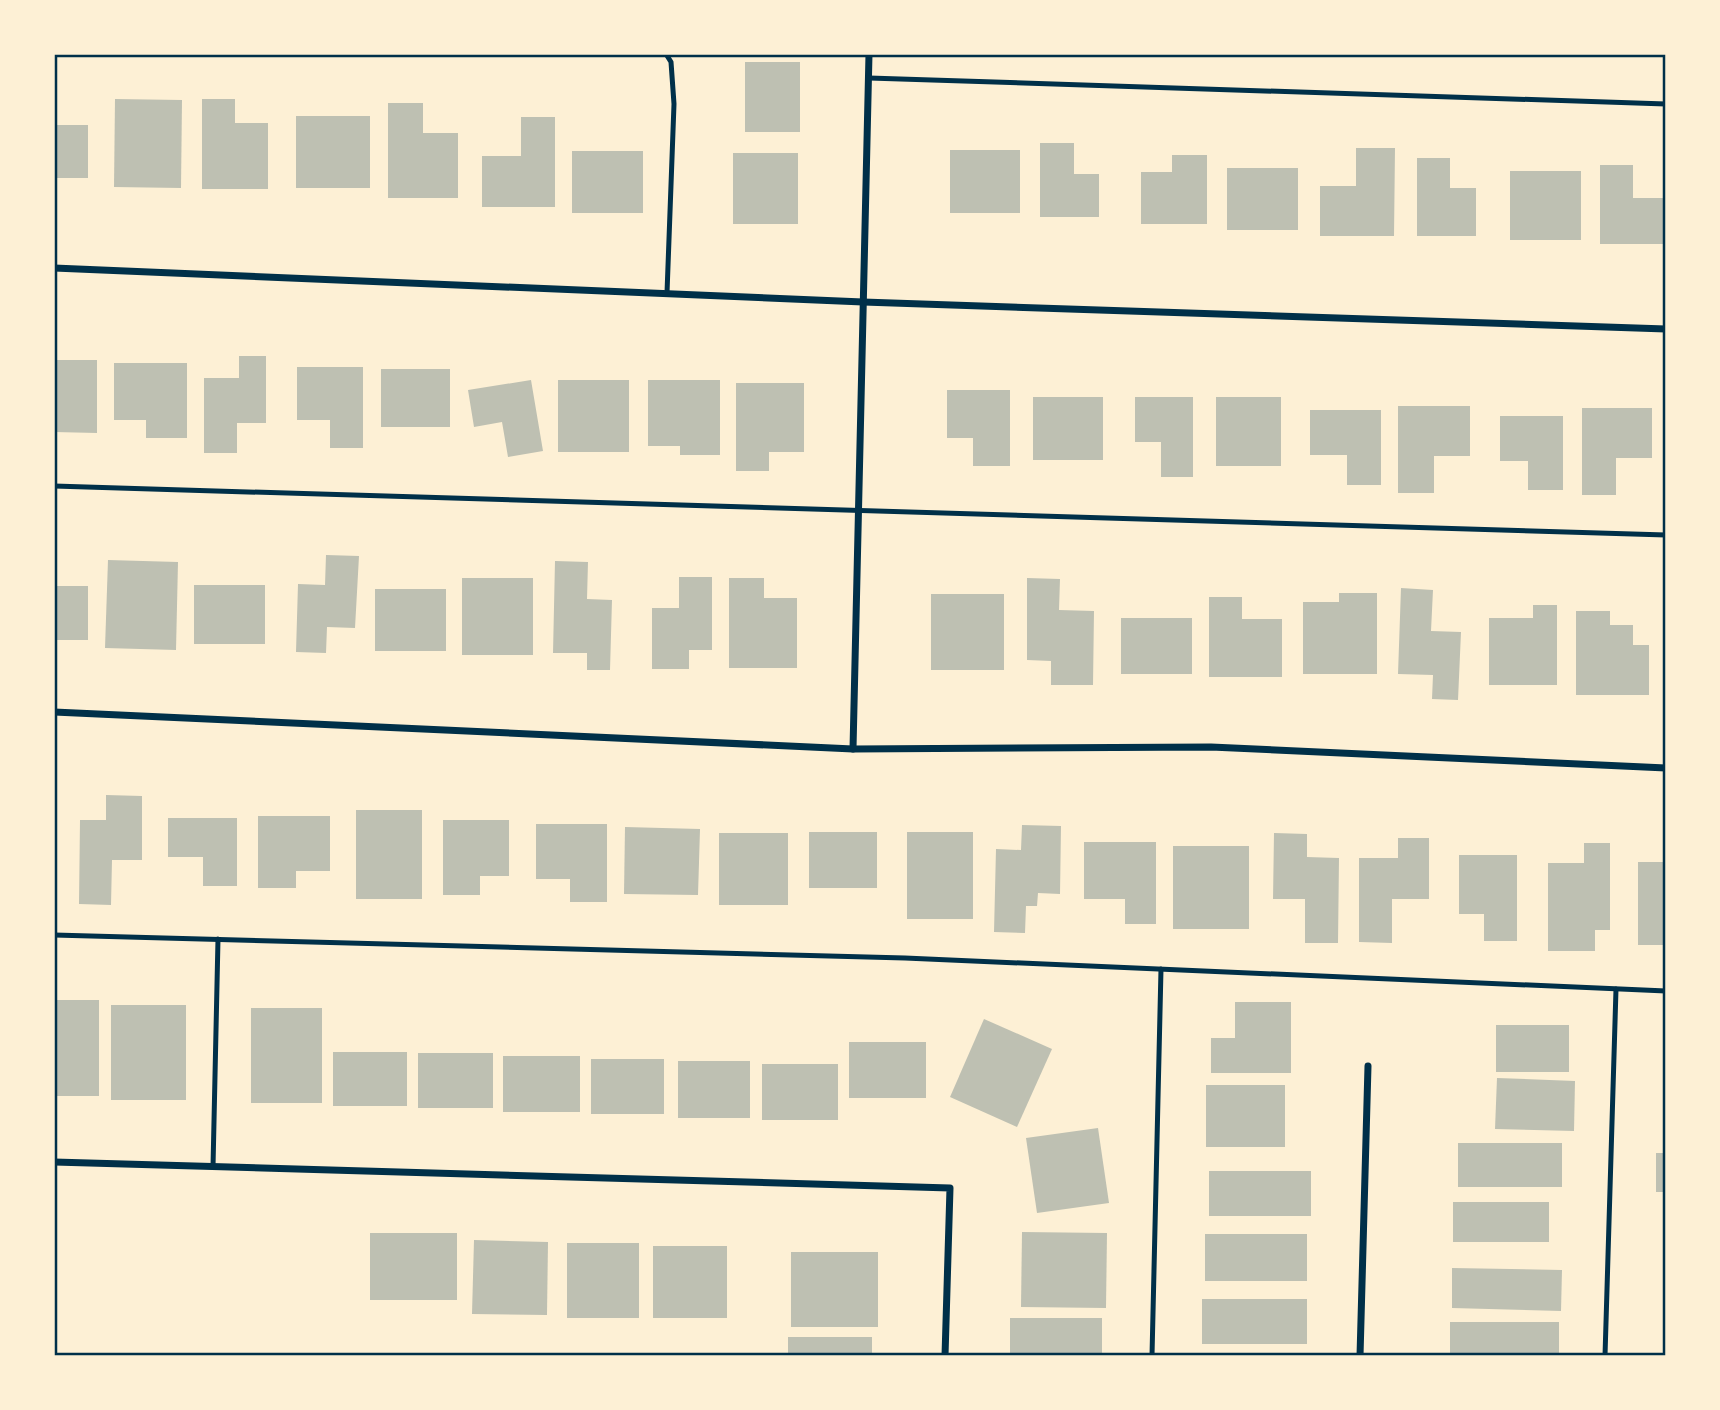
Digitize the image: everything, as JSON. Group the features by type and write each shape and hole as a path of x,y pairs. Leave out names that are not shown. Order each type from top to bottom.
{"street":[{"path":"852,749 869,54"},
{"path":"54,268 863,302 1666,328"},
{"path":"54,712 852,749 1211,747 1666,768"},
{"path":"1360,1356 1368,1066"},
{"path":"54,1162 950,1188 945,1356"}],"lane":[{"path":"666,54 671,62"},
{"path":"667,293 674,104 672,54"},
{"path":"869,78 1666,104"},
{"path":"54,486 1666,535"},
{"path":"54,934 891,958 1666,991"},
{"path":"213,1167 218,939"},
{"path":"1152,1356 1161,969"},
{"path":"1605,1356 1616,989"}],"building":[{"path":"745,62 800,62 800,132 745,132"},
{"path":"115,99 182,100 181,188 114,187"},
{"path":"202,99 235,99 235,123 268,123 268,189 202,189"},
{"path":"388,103 423,103 423,133 458,133 458,198 388,198"},
{"path":"296,116 370,116 370,188 296,188"},
{"path":"521,117 555,117 555,207 482,207 482,156 521,156"},
{"path":"54,125 88,125 88,178 54,178"},
{"path":"1040,143 1074,143 1074,174 1099,174 1099,217 1040,217"},
{"path":"1356,148 1395,148 1394,236 1320,236 1320,186 1356,186"},
{"path":"950,150 1020,150 1020,213 950,213"},
{"path":"572,151 643,151 643,213 572,213"},
{"path":"733,153 798,153 798,224 733,224"},
{"path":"1172,155 1207,155 1207,224 1141,224 1141,172 1172,172"},
{"path":"1417,158 1450,158 1450,188 1476,188 1476,236 1417,236"},
{"path":"1600,165 1633,165 1633,198 1666,198 1666,244 1600,244"},
{"path":"1227,168 1298,168 1298,230 1227,230"},
{"path":"1510,171 1581,171 1581,240 1510,240"},
{"path":"239,356 266,356 266,423 237,423 237,453 204,453 204,378 239,378"},
{"path":"54,360 97,360 97,433 54,432"},
{"path":"114,363 187,363 187,438 146,438 146,420 114,420"},
{"path":"297,367 363,367 363,448 330,448 330,420 297,420"},
{"path":"381,369 450,369 450,427 381,427"},
{"path":"531,380 543,451 508,457 502,422 474,427 468,390"},
{"path":"558,380 629,380 629,452 558,452"},
{"path":"648,380 720,380 720,455 680,455 680,446 648,446"},
{"path":"736,383 804,383 804,452 769,452 769,471 736,471"},
{"path":"947,390 1010,390 1010,466 973,466 973,438 947,438"},
{"path":"1033,397 1103,397 1103,460 1033,460"},
{"path":"1135,397 1193,397 1193,477 1161,477 1161,442 1135,442"},
{"path":"1216,397 1281,397 1281,466 1216,466"},
{"path":"1398,406 1470,406 1470,456 1434,456 1434,493 1398,493"},
{"path":"1582,408 1652,408 1652,458 1616,458 1616,495 1582,495"},
{"path":"1310,410 1381,410 1381,485 1347,485 1347,455 1310,455"},
{"path":"1500,416 1563,416 1563,490 1528,490 1528,461 1500,461"},
{"path":"326,555 359,556 355,628 327,627 326,653 296,652 298,584 325,585"},
{"path":"108,560 178,562 176,650 105,648"},
{"path":"555,561 588,562 587,599 612,600 610,670 587,670 587,653 553,653"},
{"path":"679,577 712,577 712,650 689,650 689,669 652,669 652,608 679,608"},
{"path":"462,578 533,578 533,655 462,655"},
{"path":"729,578 764,578 764,598 797,598 797,668 729,668"},
{"path":"1027,578 1060,579 1059,610 1094,611 1093,685 1051,685 1051,661 1027,660"},
{"path":"194,585 265,585 265,644 194,644"},
{"path":"54,586 88,586 88,640 54,640"},
{"path":"1401,588 1433,590 1431,631 1461,632 1458,700 1432,699 1433,675 1398,674"},
{"path":"375,589 446,589 446,651 375,651"},
{"path":"1339,593 1377,593 1377,674 1303,674 1303,602 1339,602"},
{"path":"931,594 1004,594 1004,670 931,670"},
{"path":"1209,597 1242,597 1242,619 1282,619 1282,677 1209,677"},
{"path":"1533,605 1557,605 1557,685 1489,685 1489,618 1533,618"},
{"path":"1576,611 1610,611 1610,625 1633,625 1633,645 1649,645 1649,695 1576,695"},
{"path":"1121,618 1192,618 1192,674 1121,674"},
{"path":"106,795 142,796 142,860 112,860 111,905 79,904 80,820 106,820"},
{"path":"356,810 422,810 422,899 356,899"},
{"path":"258,816 330,816 330,871 296,871 296,888 258,888"},
{"path":"168,818 237,818 237,886 203,886 203,857 168,857"},
{"path":"443,820 509,820 509,876 480,876 480,895 443,895"},
{"path":"536,824 607,824 607,902 570,902 570,879 536,879"},
{"path":"1022,825 1061,826 1060,894 1038,893 1037,906 1026,906 1025,933 994,932 996,849 1021,850"},
{"path":"625,827 700,829 698,895 624,894"},
{"path":"809,832 877,832 877,888 809,888"},
{"path":"907,832 973,832 973,919 907,919"},
{"path":"719,833 788,833 788,905 719,905"},
{"path":"1274,833 1307,834 1307,857 1339,858 1338,943 1305,943 1305,899 1273,899"},
{"path":"1398,838 1429,838 1429,899 1392,899 1392,943 1359,942 1359,858 1398,858"},
{"path":"1084,842 1156,842 1156,924 1125,924 1125,899 1084,899"},
{"path":"1584,843 1610,843 1610,930 1595,930 1595,951 1548,951 1548,863 1584,863"},
{"path":"1173,846 1249,846 1249,929 1173,929"},
{"path":"1459,855 1517,855 1517,941 1484,941 1484,914 1459,914"},
{"path":"1638,862 1666,862 1666,945 1638,945"},
{"path":"54,1000 99,1000 99,1096 54,1096"},
{"path":"1235,1002 1291,1002 1291,1073 1211,1073 1211,1038 1235,1038"},
{"path":"111,1005 186,1005 186,1100 111,1100"},
{"path":"251,1008 322,1008 322,1103 251,1103"},
{"path":"984,1019 1052,1049 1017,1127 950,1097"},
{"path":"1496,1025 1569,1025 1569,1072 1496,1072"},
{"path":"849,1042 926,1042 926,1098 849,1098"},
{"path":"333,1052 407,1052 407,1106 333,1106"},
{"path":"418,1053 493,1053 493,1108 418,1108"},
{"path":"503,1056 580,1056 580,1112 503,1112"},
{"path":"591,1059 664,1059 664,1114 591,1114"},
{"path":"678,1061 750,1061 750,1118 678,1118"},
{"path":"762,1064 838,1064 838,1120 762,1120"},
{"path":"1497,1078 1575,1081 1574,1131 1495,1129"},
{"path":"1206,1085 1285,1085 1285,1147 1206,1147"},
{"path":"1098,1128 1109,1203 1037,1213 1026,1138"},
{"path":"1458,1143 1562,1143 1562,1187 1458,1187"},
{"path":"1656,1153 1666,1153 1666,1192 1656,1192"},
{"path":"1209,1171 1311,1171 1311,1216 1209,1216"},
{"path":"1453,1202 1549,1202 1549,1242 1453,1242"},
{"path":"1022,1232 1107,1233 1106,1308 1021,1307"},
{"path":"370,1233 457,1233 457,1300 370,1300"},
{"path":"1205,1234 1307,1234 1307,1281 1205,1281"},
{"path":"474,1240 548,1242 547,1315 472,1314"},
{"path":"567,1243 639,1243 639,1318 567,1318"},
{"path":"653,1246 727,1246 727,1318 653,1318"},
{"path":"791,1252 878,1252 878,1327 791,1327"},
{"path":"1452,1268 1562,1270 1561,1311 1452,1308"},
{"path":"1202,1299 1307,1299 1307,1344 1202,1344"},
{"path":"1010,1318 1102,1318 1102,1356 1010,1356"},
{"path":"1450,1322 1559,1322 1559,1356 1450,1356"},
{"path":"788,1337 872,1337 872,1356 788,1356"}]}
